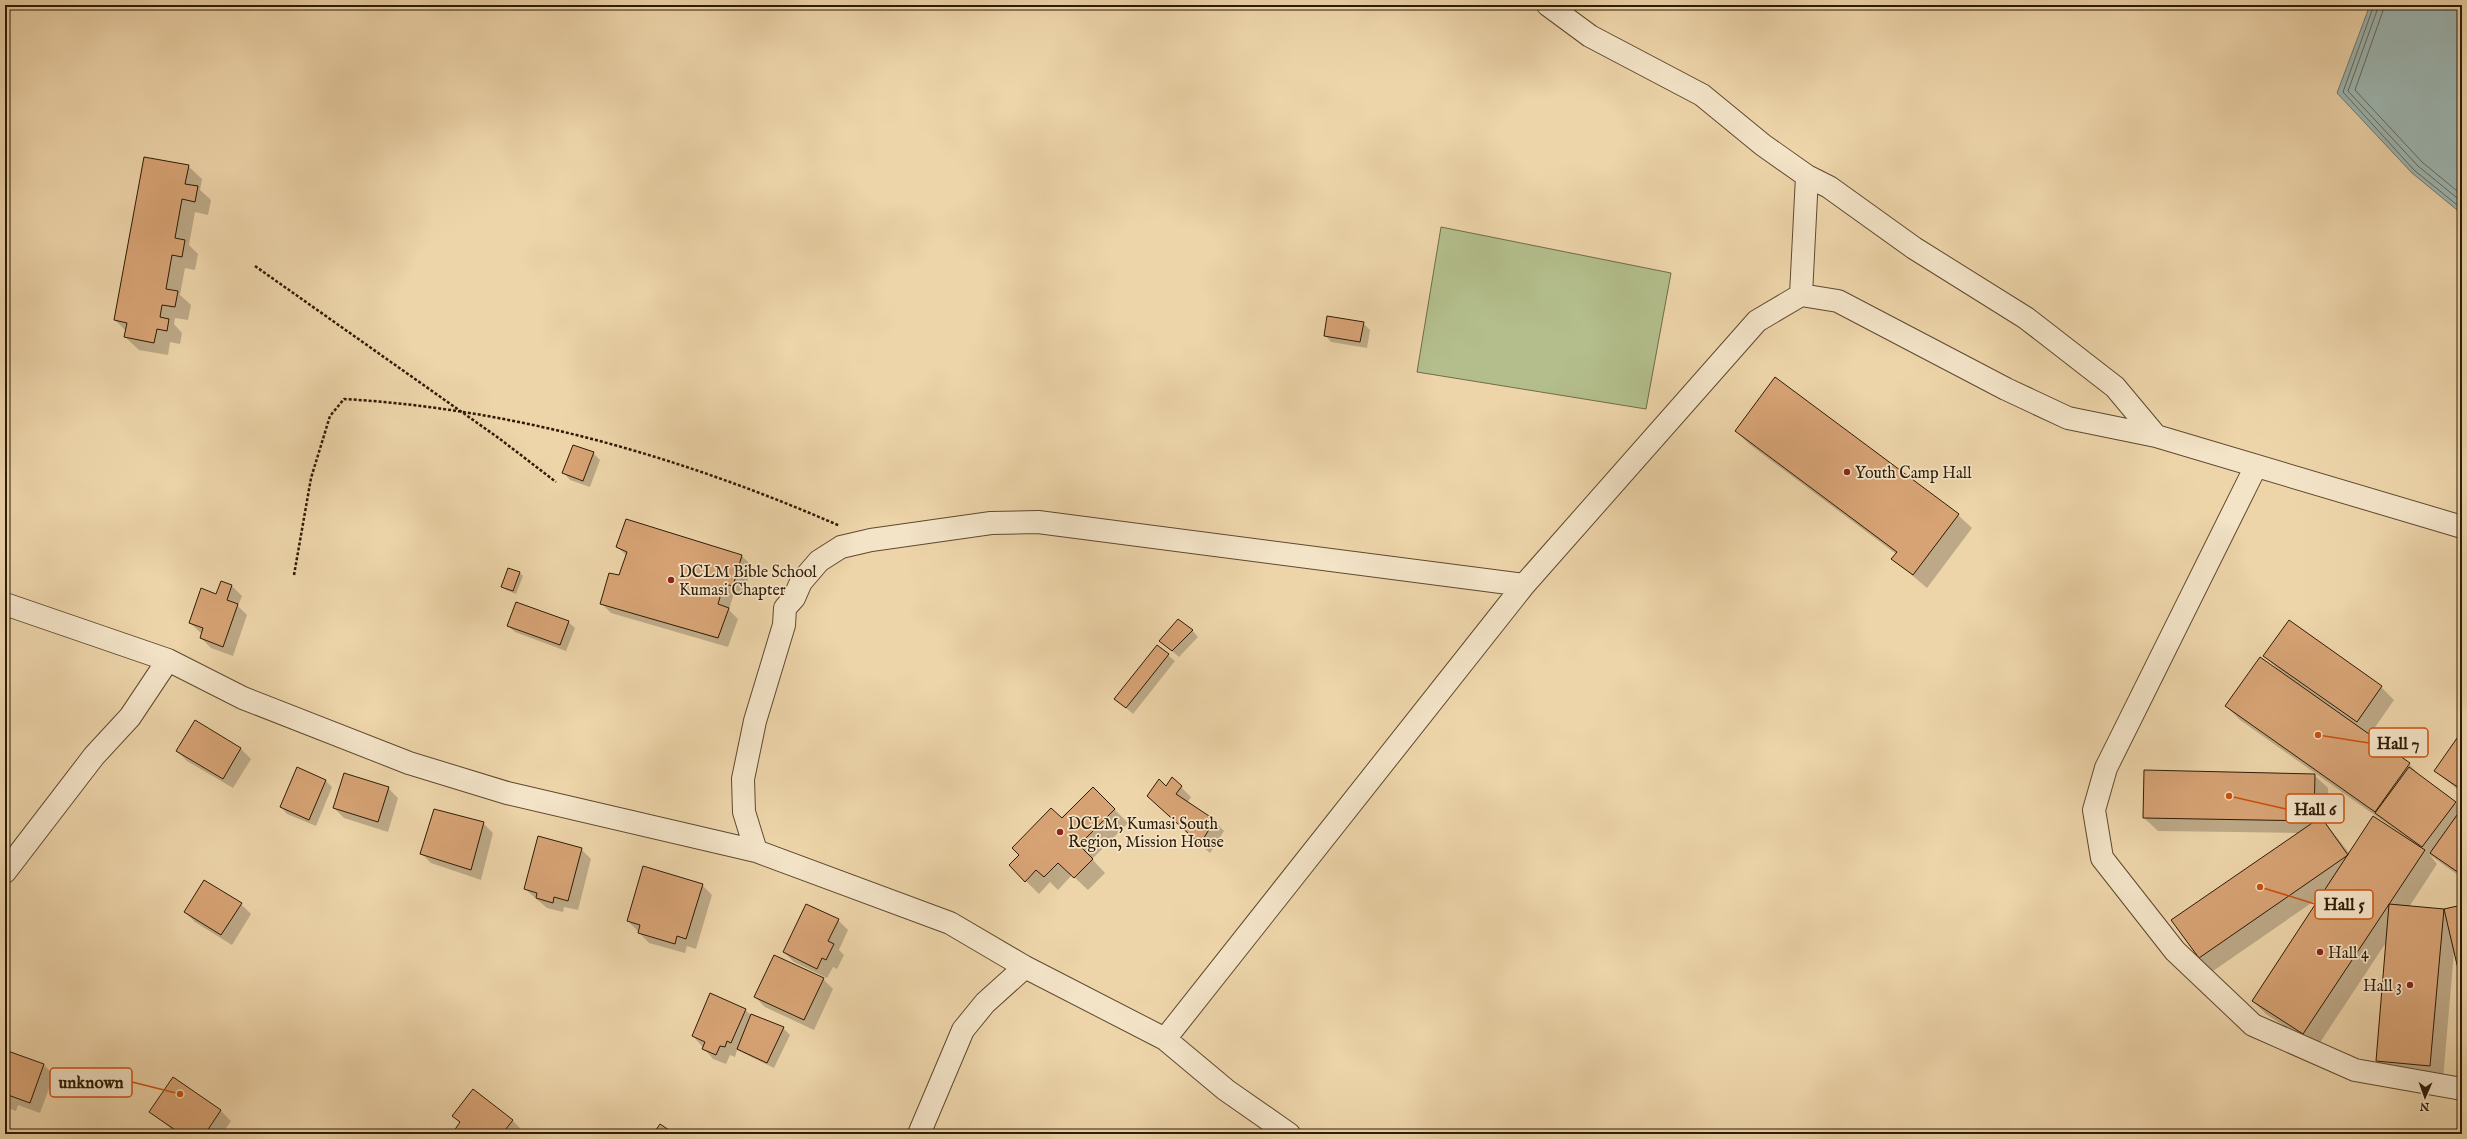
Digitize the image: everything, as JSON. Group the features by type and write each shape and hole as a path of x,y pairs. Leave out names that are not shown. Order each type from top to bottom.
{"street":[{"path":"1558,9 1590,36 1702,95 1763,145 1807,176 1829,187 1914,248 2026,318 2115,387 2156,436"},
{"path":"1801,295 1807,176"},
{"path":"1165,1039 1524,585 1757,321 1801,295 1838,301 2006,389 2068,418 2156,436 2462,527"},
{"path":"2256,466 2106,768 2094,810 2102,858 2175,951 2253,1025 2355,1070 2462,1089"},
{"path":"756,851 744,812 743,779 755,721 784,625 785,608 794,598 801,582 819,561 841,547 871,540 991,523 1038,522 1524,585"},
{"path":"5,604 168,660 243,698 409,763 507,793 756,851 950,923 1025,967 1165,1039 1226,1090 1289,1134"},
{"path":"5,872 94,756 130,717 168,660"},
{"path":"919,1134 963,1030 985,1003 1025,967"}],"path":[{"path":"255,266 462,412 556,482"},
{"path":"294,575 311,478 330,416 344,399 462,412 551,428 625,448 727,481 842,527"}],"green space":[{"path":"1441,227 1671,273 1646,409 1417,372"}],"water":[{"path":"2370,5 2462,5 2462,214 2412,173 2337,93"}],"building":[{"path":"144,157 189,165 185,184 198,186 195,202 182,199 175,238 185,240 182,257 172,255 166,289 178,291 175,307 162,305 160,317 169,319 167,331 157,329 154,343 124,337 127,323 114,320"},
{"path":"1327,316 1364,322 1360,342 1324,336"},
{"name":"Youth Camp Hall","path":"1775,377 1959,514 1913,575 1891,559 1897,552 1735,431"},
{"path":"573,445 594,452 583,481 562,473"},
{"name":"DCLM Bible School Kumasi Chapter","path":"626,519 742,555 733,586 724,584 718,604 729,608 718,638 600,604 609,573 619,575 627,552 616,547"},
{"path":"508,568 520,572 513,591 501,587"},
{"path":"221,581 232,585 227,600 238,604 223,647 200,638 203,628 189,623 201,588 216,594"},
{"path":"516,602 569,621 560,645 507,626"},
{"path":"1178,619 1193,630 1172,651 1159,641"},
{"path":"2289,620 2382,686 2357,722 2263,656"},
{"path":"1157,645 1169,654 1126,708 1114,699"},
{"path":"2260,657 2410,763 2375,812 2225,706"},
{"path":"195,720 241,748 223,779 176,751"},
{"path":"2462,731 2462,790 2434,771"},
{"path":"297,767 326,780 309,820 280,807"},
{"path":"2409,767 2456,802 2422,847 2375,813"},
{"path":"2144,770 2315,774 2314,821 2143,818"},
{"path":"344,773 389,787 378,822 333,808"},
{"path":"1172,777 1182,786 1176,794 1215,820 1200,844 1147,796 1159,779 1166,786"},
{"name":"DCLM, Kumasi South Region, Mission House","path":"1093,787 1115,809 1079,845 1093,859 1074,878 1058,863 1044,877 1036,870 1025,882 1009,865 1019,855 1012,848 1051,808 1062,818"},
{"path":"2462,808 2462,875 2430,853"},
{"path":"434,809 484,822 471,870 420,854"},
{"name":"Hall 4","path":"2373,816 2425,850 2303,1034 2252,1001"},
{"path":"2321,817 2348,855 2199,958 2171,920"},
{"path":"538,836 582,848 568,901 554,897 553,903 536,898 537,893 524,889"},
{"path":"643,866 703,884 686,939 677,936 675,944 638,933 640,925 627,921"},
{"path":"204,880 242,903 221,935 184,912"},
{"path":"806,904 839,919 828,941 834,944 826,960 822,958 817,969 783,952"},
{"name":"Hall 3","path":"2389,904 2444,909 2430,1066 2376,1061"},
{"path":"2462,905 2462,986 2444,909"},
{"path":"774,955 824,978 804,1020 754,997"},
{"path":"710,993 746,1009 731,1043 727,1041 725,1047 720,1046 716,1055 702,1049 705,1042 692,1036"},
{"path":"751,1014 784,1027 767,1063 737,1049"},
{"path":"5,1050 44,1064 30,1103 8,1095 5,1102"},
{"path":"173,1077 221,1110 205,1134 181,1134 149,1112"},
{"path":"473,1089 513,1120 502,1134 457,1134 454,1131 460,1122 452,1116"},
{"path":"660,1124 675,1134 653,1134"}],"place":[{"name":"Youth Camp Hall","path":"1847,472"},
{"name":"DCLM Bible School Kumasi Chapter","path":"671,580"},
{"name":"Hall 7","path":"2318,735"},
{"name":"Hall 6","path":"2229,796"},
{"name":"DCLM, Kumasi South Region, Mission House","path":"1060,832"},
{"name":"Hall 5","path":"2260,887"},
{"name":"Hall 4","path":"2320,952"},
{"name":"Hall 3","path":"2410,985"},
{"name":"unknown","path":"180,1094"}]}
